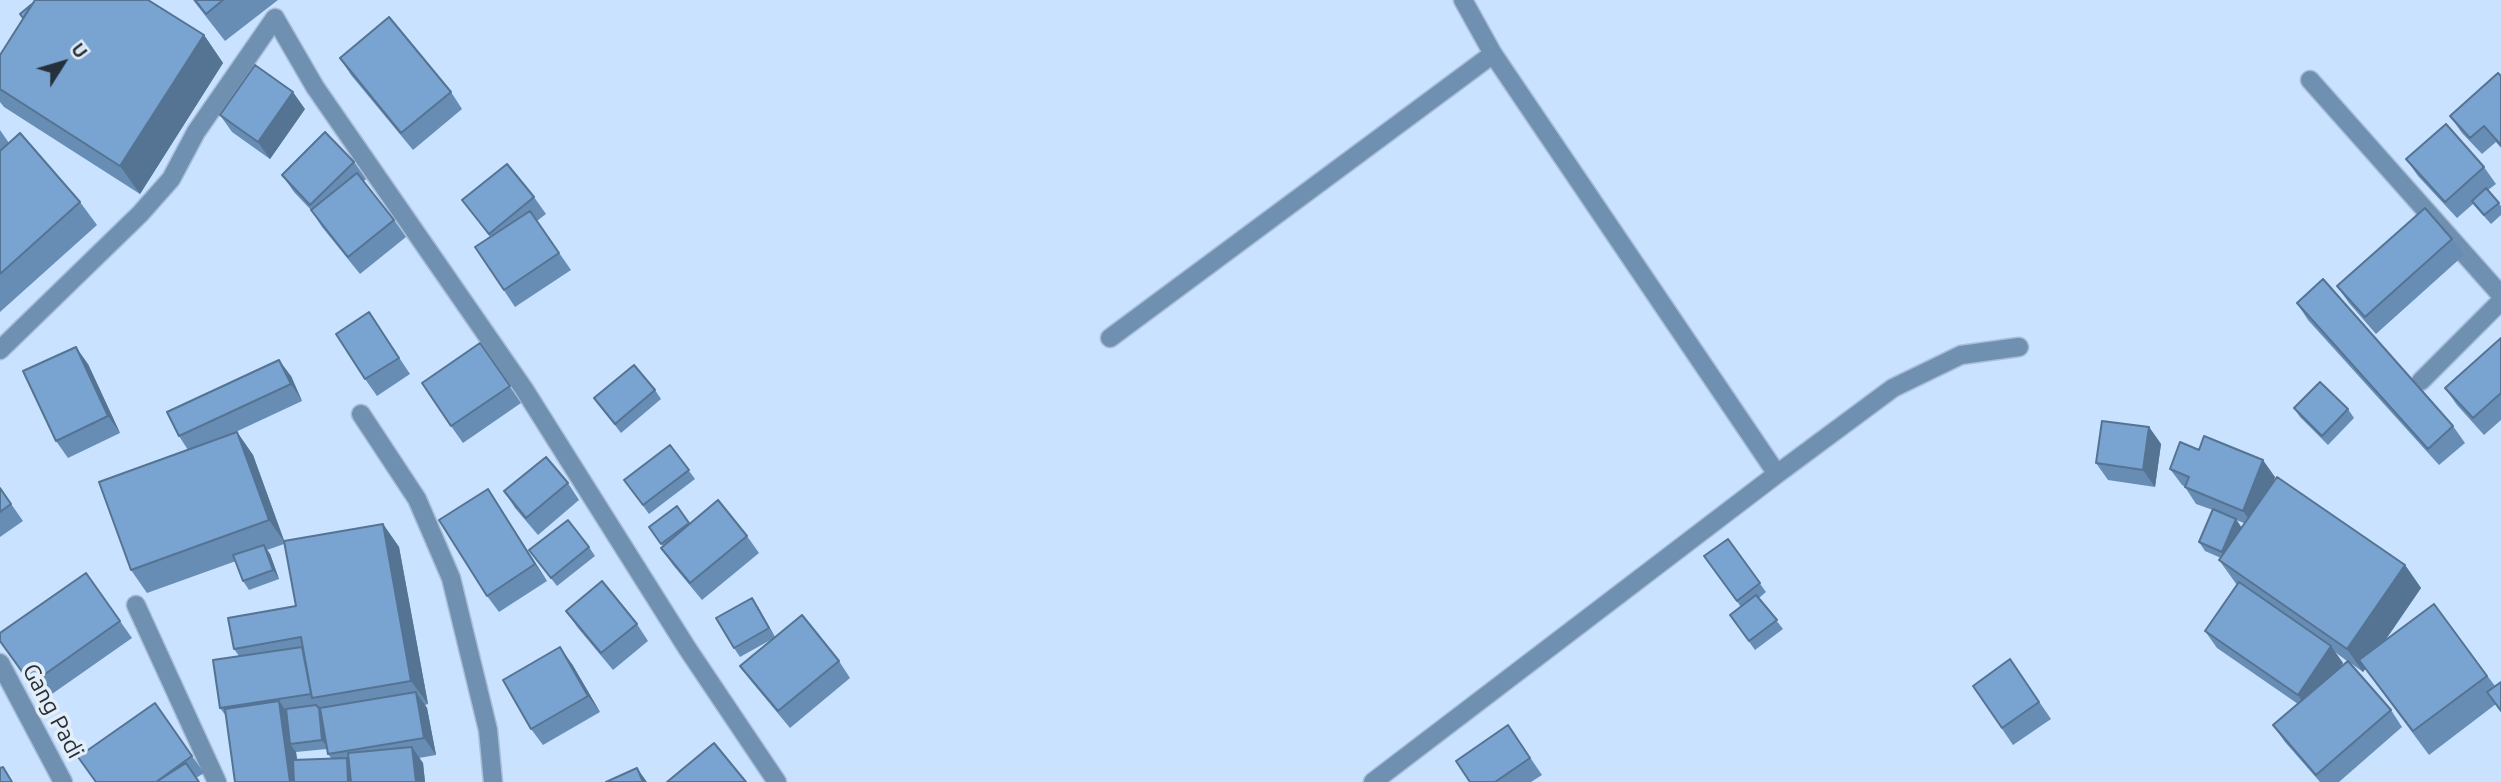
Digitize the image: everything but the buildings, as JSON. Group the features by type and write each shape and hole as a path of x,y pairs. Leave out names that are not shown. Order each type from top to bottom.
{"street":[{"path":"1463,0 1493,54 1777,474"},
{"path":"0,350 140,214 171,179 196,132 275,18 309,79 524,388 687,648 777,782"},
{"path":"1110,338 1493,54"},
{"path":"2310,80 2501,295"},
{"path":"2421,382 2501,301"},
{"path":"1373,782 1894,388 1961,355 2020,347"},
{"path":"361,414 417,499 451,578 488,730 493,782"},
{"path":"136,605 217,782"},
{"name":"Gang Padi","path":"0,663 63,782"}]}
